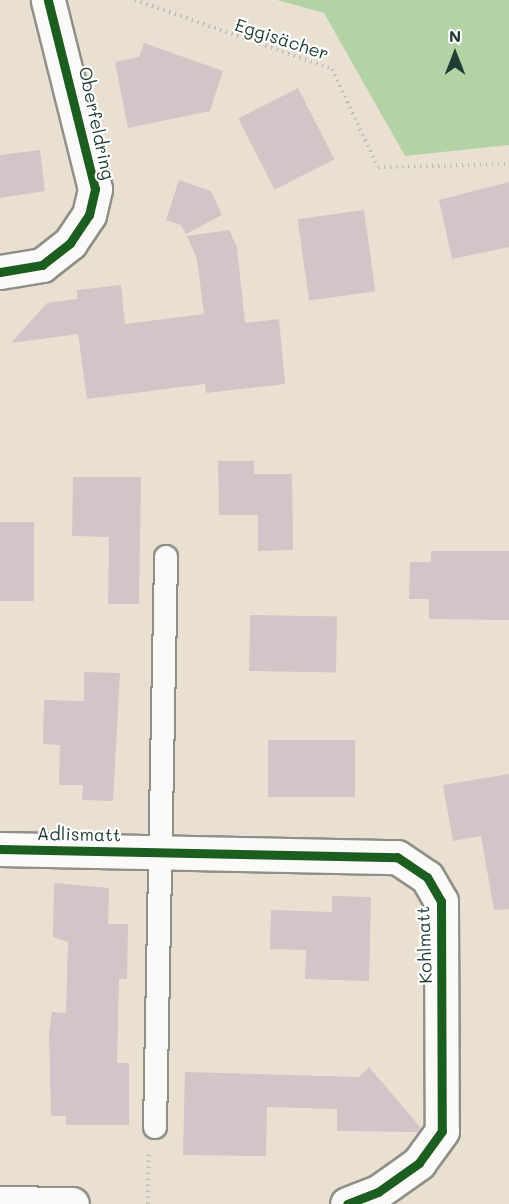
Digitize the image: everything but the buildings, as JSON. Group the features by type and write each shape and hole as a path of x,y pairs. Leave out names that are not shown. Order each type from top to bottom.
{"street":[{"name":"Oberfeldring","path":"0,272 42,265 70,243 89,215 95,189 48,0"},
{"name":"Adlismatt","path":"0,849 157,852"},
{"name":"Kohlmatt","path":"157,852 397,857 427,877 441,901 442,1131 419,1163 378,1192 347,1204"},
{"path":"14,1202 72,1204"}],"lane":[{"path":"155,1126 157,852 166,556"}],"path":[{"path":"148,1204 149,1133 155,1126"}],"green space":[{"path":"277,0 509,0 509,145 405,156 324,13"}],"cycle path":[{"path":"0,272 42,265 70,243 89,215 95,189 48,0"},
{"path":"0,849 397,857 427,877 441,901 442,1131 419,1163 378,1192 347,1204"}]}
